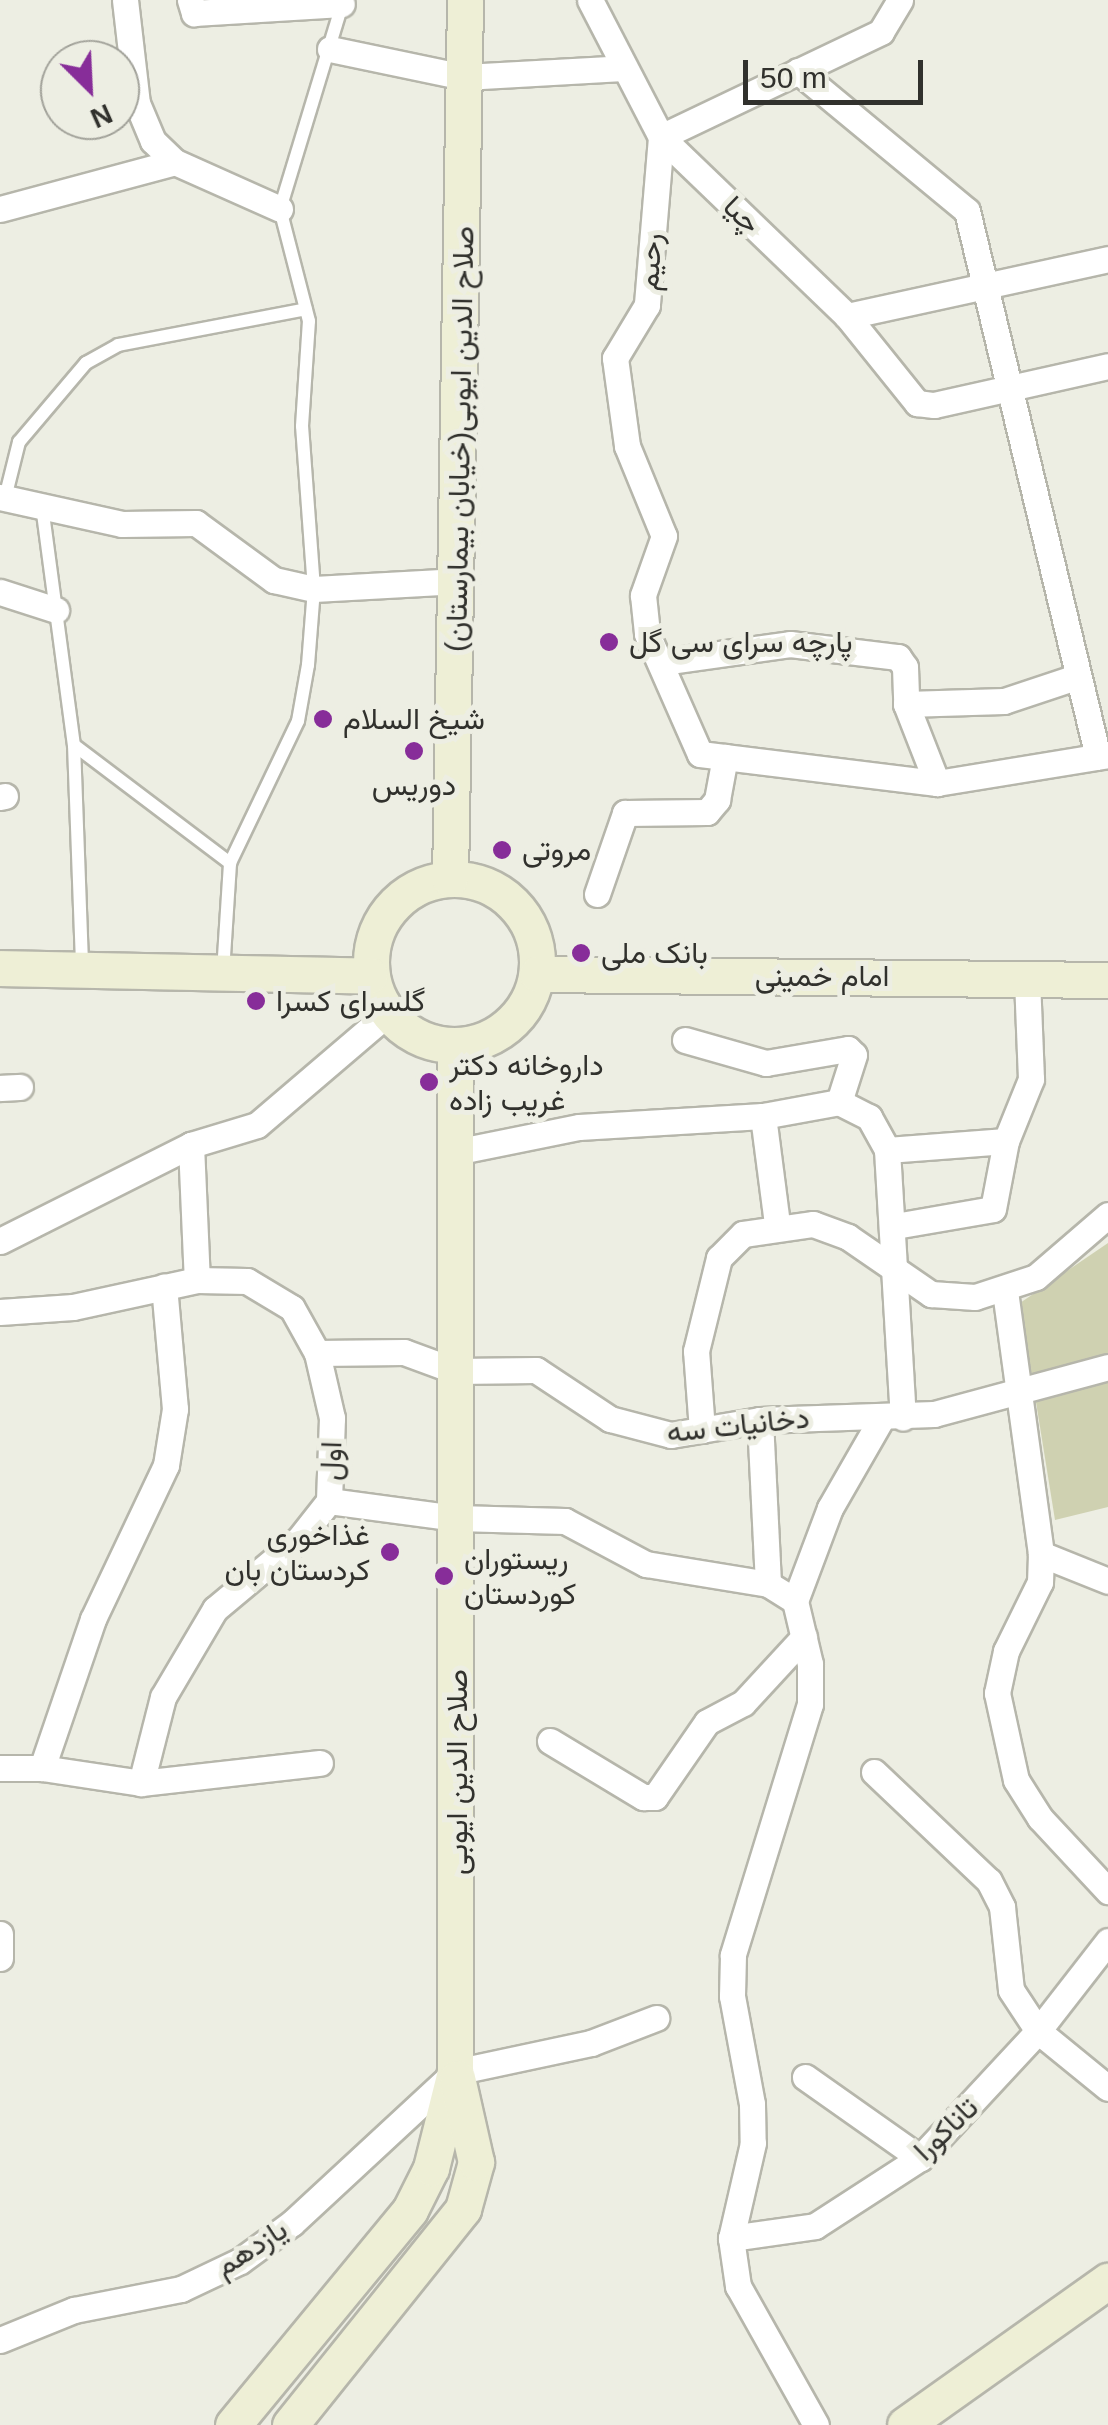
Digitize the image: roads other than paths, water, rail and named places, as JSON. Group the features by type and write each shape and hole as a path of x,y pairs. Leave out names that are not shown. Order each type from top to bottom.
{"main road":[{"name":"صلاح الدین ایوبی(خیابان بیمارستان)","path":"450,879 459,581 465,0"},
{"path":"450,879 497,890 516,906 533,938 537,974 509,1025 455,1046 417,1038 387,1014 370,976 376,930 388,910 427,883 450,879"},
{"path":"0,968 370,976"},
{"name":"امام خمینی","path":"537,974 1108,980"},
{"name":"صلاح الدین ایوبی","path":"233,2425 410,2210 431,2168 456,2072 455,1046"},
{"path":"290,2425 463,2209 476,2162 456,2072"},
{"path":"906,2425 1108,2281"}],"street":[{"path":"124,0 137,103 154,141 174,162 280,209"},
{"path":"190,0 194,14 343,2"},
{"name":"چیا","path":"590,0 661,137 847,316 926,406 1010,386"},
{"path":"661,137 881,32 900,0"},
{"path":"330,48 464,77 623,68"},
{"path":"597,894 626,813 706,812 717,800 712,755 937,783 1103,756 1076,678 967,211 798,71"},
{"name":"رحیم","path":"661,137 647,305 616,358 627,446 664,536 643,595 647,634 662,662 684,730 712,755"},
{"path":"0,209 174,162"},
{"path":"847,316 1108,259"},
{"path":"1010,386 1108,366"},
{"path":"3,497 122,524 196,522 274,580 314,589 459,581"},
{"path":"0,592 56,610"},
{"path":"662,662 790,644 898,657 905,666 906,704 937,783"},
{"path":"906,704 1004,701 1076,678"},
{"path":"895,1226 992,1209 1006,1141 1031,1079 1027,978"},
{"path":"0,1240 190,1145 257,1125 387,1014"},
{"path":"685,1040 766,1063 848,1049 854,1055 839,1102"},
{"path":"456,1152 578,1127 764,1116 839,1102 869,1117 887,1150 897,1274 892,1419 830,1508 795,1601 804,1637 810,1704 733,1956 732,1996 752,2104 752,2143 732,2238 738,2286 816,2425"},
{"path":"764,1116 777,1224"},
{"path":"887,1150 1006,1141"},
{"path":"190,1145 197,1280"},
{"path":"702,1430 696,1351 720,1258 743,1234 777,1224 813,1224 848,1237 931,1294 975,1298 1006,1291 1068,1254 1108,1215"},
{"name":"اول","path":"0,1312 74,1307 197,1280 247,1281 292,1308 317,1353 332,1418 329,1502 299,1539 215,1608 163,1697 141,1783"},
{"path":"42,1768 93,1619 166,1465 175,1409 164,1286"},
{"path":"1006,1291 1041,1554 1040,1582 1006,1651 997,1693 1016,1780 1040,1818 1108,1891"},
{"name":"دخانیات سه","path":"317,1353 404,1352 456,1372 536,1370 624,1425 660,1434 820,1415 892,1419 1021,1395 1108,1367"},
{"path":"760,1420 768,1584"},
{"path":"329,1502 457,1518 565,1520 646,1564 768,1584 795,1601"},
{"path":"1041,1554 1108,1581"},
{"path":"550,1741 643,1797 655,1797 696,1734 743,1703 804,1637"},
{"path":"0,1768 42,1768 141,1783 320,1763"},
{"path":"874,1772 988,1881 1002,1907 1011,1990 1038,2030 1108,2088"},
{"path":"0,1934 0,1958"},
{"name":"تاناکورا","path":"732,2238 815,2226 920,2158 1038,2030 1108,1941"},
{"path":"456,2072 591,2043 656,2018"},
{"name":"یازدهم","path":"0,2340 74,2310 181,2288 240,2262 292,2223 456,2072"},
{"path":"805,2077 920,2158"}],"lane":[{"path":"223,973 230,863 298,721 314,589 302,426 306,309 280,209 343,2"},
{"path":"3,497 19,442 86,362 118,345 306,309"},
{"path":"42,506 74,745 82,970"},
{"path":"74,745 230,863"}],"place":[{"name":"پارچه سرای سی گل","path":"609,642"},
{"name":"شیخ السلام","path":"323,719"},
{"name":"دوریس","path":"414,751"},
{"name":"مروتی","path":"502,850"},
{"name":"بانک ملی","path":"581,953"},
{"name":"گلسرای کسرا","path":"256,1001"},
{"name":"داروخانه دکتر غریب زاده","path":"429,1082"},
{"name":"غذاخوری کردستان بان","path":"390,1552"},
{"name":"ریستوران کوردستان","path":"444,1576"}]}
